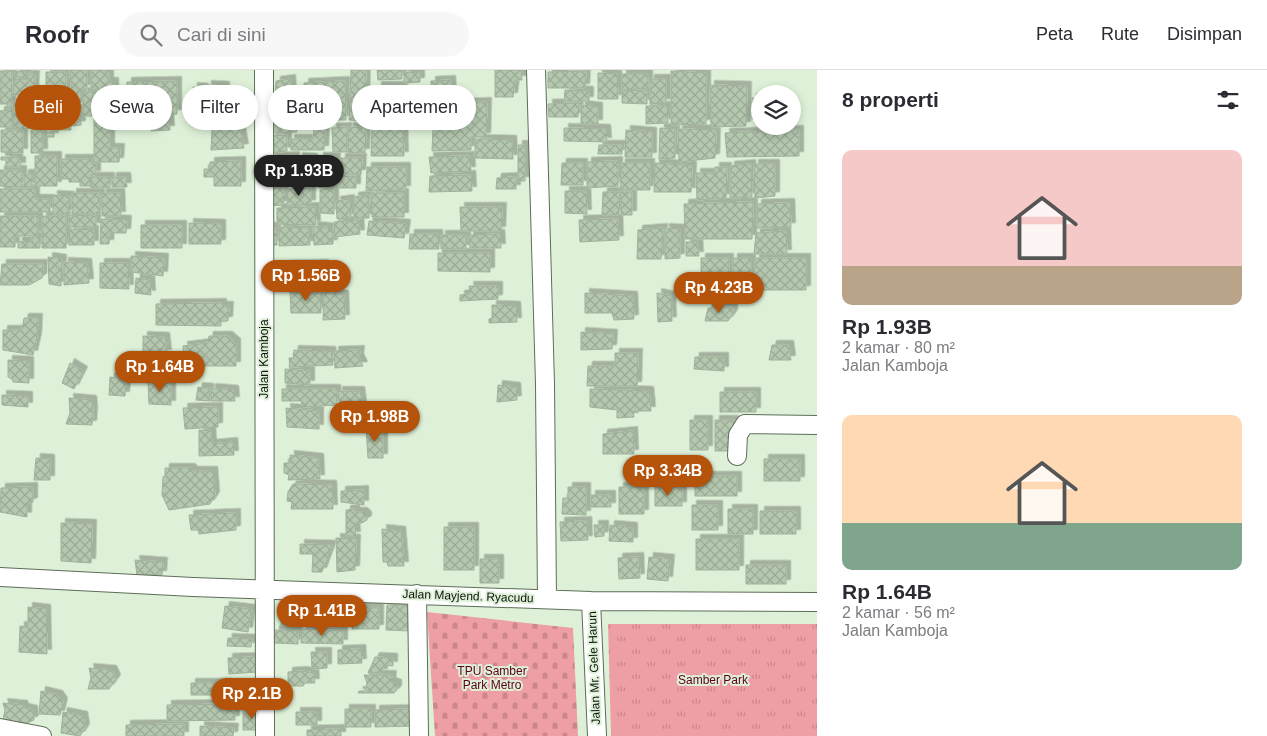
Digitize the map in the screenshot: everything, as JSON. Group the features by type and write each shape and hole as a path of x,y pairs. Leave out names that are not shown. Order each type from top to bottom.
{"street":[{"name":"Jalan Kamboja","path":"264,70 265,736"},
{"path":"536,70 545,384 547,599"},
{"path":"737,456 738,435 745,424 817,425"},
{"name":"Jalan Mayjend. Ryacudu","path":"0,578 591,601 817,602"},
{"path":"417,594 419,736"},
{"name":"Jalan Mr. Gele Harun","path":"591,601 597,736"},
{"path":"0,728 42,736"}],"green space":[{"name":"TPU Samber Park Metro","path":"427,612 573,628 578,736 435,736"},
{"name":"Samber Park","path":"608,624 817,624 817,736 611,736"}],"building":[{"path":"70,70 87,70 87,89 81,89 81,85 71,85"},
{"path":"91,70 105,70 105,73 109,73 109,82 114,82 114,85 91,85"},
{"path":"351,70 366,70 365,85 352,85 352,120 349,120"},
{"path":"377,70 402,70 402,79 378,80"},
{"path":"495,70 521,70 522,80 515,80 513,97 495,97"},
{"path":"0,71 12,71 11,108 7,108 7,104 0,104"},
{"path":"15,71 27,72 27,78 15,77"},
{"path":"586,71 585,88 548,88 548,72"},
{"path":"671,71 706,73 706,124 671,125"},
{"path":"46,72 66,72 66,85 46,85"},
{"path":"404,72 420,73 420,82 404,83"},
{"path":"598,73 617,74 618,99 598,99"},
{"path":"622,74 648,74 648,88 622,90"},
{"path":"28,75 35,75 34,85 15,85 15,95 13,95 16,79 28,79"},
{"path":"291,79 291,85 276,85 276,81"},
{"path":"650,79 666,79 666,103 650,104"},
{"path":"451,80 451,85 431,85 431,81"},
{"path":"177,81 177,114 172,114 172,85 127,85 127,82"},
{"path":"345,81 346,120 342,120 342,85 304,85 304,83"},
{"path":"710,85 747,86 746,126 711,127"},
{"path":"565,90 589,91 589,101 564,101"},
{"path":"647,90 647,104 622,103 622,91"},
{"path":"83,92 91,92 91,116 83,116"},
{"path":"13,102 15,102 15,128 13,128"},
{"path":"476,102 487,102 486,137 471,137 471,150 432,151 433,130 476,130"},
{"path":"579,103 578,117 549,117 548,104"},
{"path":"581,105 598,107 598,124 581,124"},
{"path":"646,106 667,106 668,123 646,124"},
{"path":"12,110 12,127 0,127 0,111"},
{"path":"342,127 347,127 347,152 333,152 332,130 342,130"},
{"path":"349,127 352,127 352,130 366,130 365,153 348,153"},
{"path":"564,128 606,129 607,142 564,141"},
{"path":"660,128 675,129 675,158 659,159"},
{"path":"678,129 716,130 715,158 679,162"},
{"path":"1,130 23,130 23,153 1,152"},
{"path":"31,130 43,130 43,153 31,153"},
{"path":"94,130 110,130 110,148 120,148 119,162 94,162"},
{"path":"212,130 241,130 244,148 211,150"},
{"path":"271,130 297,130 297,132 271,133"},
{"path":"314,130 325,130 324,150 291,150 290,139 313,139"},
{"path":"372,130 403,130 404,156 371,156"},
{"path":"626,130 652,132 652,157 625,157"},
{"path":"46,132 54,133 54,137 45,137"},
{"path":"751,132 751,135 799,135 799,156 727,157 725,133"},
{"path":"287,135 287,151 271,153 271,136"},
{"path":"475,139 512,140 513,159 475,158"},
{"path":"518,145 525,145 525,181 518,181"},
{"path":"599,145 622,145 622,154 598,154"},
{"path":"35,156 57,156 57,186 35,186"},
{"path":"295,156 294,184 271,186 271,157"},
{"path":"470,156 471,171 431,173 429,157"},
{"path":"1,157 18,157 18,161 21,161 21,167 6,167 6,160 1,160"},
{"path":"298,157 313,158 313,186 298,186"},
{"path":"319,157 336,157 335,177 356,176 356,188 319,188"},
{"path":"341,158 362,158 361,174 341,174"},
{"path":"61,159 91,159 91,164 96,164 96,175 90,175 91,186 80,186 80,182 69,182 69,179 61,179"},
{"path":"241,161 241,186 214,186 214,177 204,177 204,169 210,169 210,162"},
{"path":"618,161 618,186 587,188 587,162"},
{"path":"562,163 583,163 583,185 561,185"},
{"path":"621,163 650,163 650,190 620,190"},
{"path":"655,163 692,166 691,192 654,192"},
{"path":"751,164 752,197 730,198 730,166"},
{"path":"754,164 775,164 775,196 755,198"},
{"path":"367,167 406,167 406,190 366,191"},
{"path":"715,167 727,167 726,198 697,200 696,173 715,173"},
{"path":"0,170 22,170 22,187 0,186"},
{"path":"24,174 32,174 32,187 24,187"},
{"path":"471,175 472,191 429,192 430,176"},
{"path":"91,177 110,177 110,188 91,188"},
{"path":"112,177 126,177 127,187 112,187"},
{"path":"516,177 516,189 496,189 497,178"},
{"path":"284,187 283,205 270,206 270,189"},
{"path":"311,188 311,204 287,206 288,189"},
{"path":"0,189 35,189 35,199 50,199 50,212 0,212"},
{"path":"334,189 334,214 320,213 320,190"},
{"path":"565,191 586,191 587,214 565,213"},
{"path":"603,192 620,192 619,215 602,215"},
{"path":"621,192 632,192 632,215 621,215"},
{"path":"72,193 100,193 100,214 72,214"},
{"path":"102,193 120,193 121,216 102,216"},
{"path":"371,193 404,193 404,217 372,217"},
{"path":"53,195 70,196 69,214 53,214"},
{"path":"369,195 369,218 354,218 354,197"},
{"path":"350,199 351,218 337,219 336,201"},
{"path":"753,202 752,239 685,239 684,204"},
{"path":"790,203 791,227 757,228 757,204"},
{"path":"315,207 316,225 277,224 277,208"},
{"path":"460,207 502,207 501,231 461,231"},
{"path":"69,215 96,216 96,227 69,227"},
{"path":"0,216 38,216 38,236 15,236 15,247 0,247"},
{"path":"42,216 66,216 66,248 42,248"},
{"path":"101,219 127,220 126,233 110,233 109,244 100,244"},
{"path":"618,219 619,240 580,242 579,220"},
{"path":"359,220 360,234 335,237 334,222"},
{"path":"369,221 406,224 404,238 367,235"},
{"path":"189,223 221,224 221,244 189,244"},
{"path":"141,225 182,225 182,248 141,248"},
{"path":"313,226 333,228 333,244 314,245"},
{"path":"267,227 276,227 277,245 267,245"},
{"path":"279,227 309,228 310,245 279,246"},
{"path":"663,228 661,259 637,259 638,230"},
{"path":"665,228 680,229 680,258 665,259"},
{"path":"70,229 94,230 94,245 69,245"},
{"path":"786,231 787,254 754,254 756,233"},
{"path":"410,234 438,234 439,249 409,249"},
{"path":"500,234 501,248 470,248 469,235"},
{"path":"441,235 466,235 466,249 441,249"},
{"path":"32,237 40,238 40,248 18,248 18,241 32,242"},
{"path":"686,242 698,242 699,256 686,256"},
{"path":"438,253 490,253 490,272 438,271"},
{"path":"131,256 164,258 163,276 131,272"},
{"path":"48,257 62,259 61,286 49,284"},
{"path":"701,258 729,258 729,282 701,282"},
{"path":"733,258 751,258 751,280 733,280"},
{"path":"755,258 806,258 806,290 755,290"},
{"path":"64,262 87,263 89,283 64,285"},
{"path":"100,263 128,263 129,289 100,288"},
{"path":"2,264 43,264 42,278 29,285 0,285"},
{"path":"324,264 328,275 322,285 283,282 285,265"},
{"path":"136,278 150,280 151,295 135,293"},
{"path":"469,286 498,286 498,299 460,301 460,295 470,294"},
{"path":"320,291 321,313 291,313 290,292"},
{"path":"324,292 344,295 345,319 323,320"},
{"path":"585,293 633,296 634,319 614,320 612,313 585,313"},
{"path":"657,293 671,296 672,321 658,322"},
{"path":"222,303 222,306 229,306 228,321 221,321 221,326 156,325 156,304"},
{"path":"492,305 516,306 517,322 489,323 489,319 492,318"},
{"path":"733,307 733,314 728,321 705,321 708,308"},
{"path":"24,318 38,318 37,337 33,355 3,350 3,330 22,330"},
{"path":"581,332 613,334 612,349 581,350"},
{"path":"143,336 165,337 167,354 143,354"},
{"path":"209,336 228,336 236,343 236,366 184,366 183,346 208,343"},
{"path":"772,345 789,345 791,360 769,360"},
{"path":"294,350 331,351 333,365 290,367 289,358 293,358"},
{"path":"360,350 359,358 363,366 335,368 334,351"},
{"path":"615,353 638,353 637,386 587,386 588,366 615,366"},
{"path":"695,357 724,357 724,371 694,369"},
{"path":"8,360 29,361 29,383 13,382 8,377"},
{"path":"70,363 83,371 74,389 62,383"},
{"path":"167,364 169,379 144,379 145,365"},
{"path":"285,369 310,371 310,385 285,383"},
{"path":"110,377 126,379 125,396 109,395"},
{"path":"148,382 171,382 171,405 149,404"},
{"path":"498,385 516,387 517,400 497,402"},
{"path":"198,387 209,388 210,401 196,400"},
{"path":"211,388 234,390 235,401 211,401"},
{"path":"282,389 336,389 337,405 303,407 301,401 282,401"},
{"path":"590,389 649,391 651,411 633,411 634,417 617,418 617,410 590,407"},
{"path":"338,391 360,391 362,406 340,409"},
{"path":"720,392 756,392 756,412 720,412"},
{"path":"2,395 28,396 28,407 2,405"},
{"path":"69,398 92,400 92,425 66,424 70,413"},
{"path":"218,407 218,427 185,429 183,408"},
{"path":"286,408 319,411 319,429 287,427"},
{"path":"358,411 357,428 336,427 336,412"},
{"path":"690,420 708,420 708,450 690,450"},
{"path":"715,420 734,420 734,451 715,451"},
{"path":"366,428 383,430 383,458 368,458"},
{"path":"199,430 211,431 212,444 233,442 234,455 199,456"},
{"path":"633,431 634,454 603,454 603,434"},
{"path":"290,455 319,458 320,479 288,480 289,475 284,473 284,463 290,463"},
{"path":"36,458 50,459 50,480 34,480"},
{"path":"764,459 800,459 800,481 764,481"},
{"path":"165,468 191,468 193,471 213,471 215,496 210,504 169,510 162,495"},
{"path":"695,476 737,476 737,496 695,496"},
{"path":"293,484 332,485 333,509 291,509 292,502 287,501 288,492"},
{"path":"33,487 33,502 27,504 27,517 0,512 1,488"},
{"path":"568,487 586,487 586,515 562,514 563,498 568,498"},
{"path":"619,487 644,487 644,514 619,514"},
{"path":"655,487 682,487 682,506 655,506"},
{"path":"364,490 364,505 341,502 341,491"},
{"path":"591,495 611,495 611,507 591,507"},
{"path":"692,505 718,505 718,530 692,530"},
{"path":"355,509 355,512 363,512 367,516 367,520 362,523 355,523 356,536 346,536 346,510"},
{"path":"728,509 753,509 753,534 728,534"},
{"path":"760,511 796,511 796,534 760,534"},
{"path":"236,513 236,530 199,534 198,530 191,530 189,515"},
{"path":"587,521 588,540 561,541 560,522"},
{"path":"61,523 92,524 91,563 61,561"},
{"path":"594,525 604,525 604,536 595,537"},
{"path":"610,525 633,527 633,542 609,541"},
{"path":"444,527 474,527 474,570 444,570"},
{"path":"382,529 401,531 404,566 388,566 387,562 383,562"},
{"path":"336,538 356,539 355,570 337,572"},
{"path":"696,539 739,539 739,570 696,570"},
{"path":"300,544 332,545 322,572 312,572 313,554 300,554"},
{"path":"639,557 640,578 619,579 618,558"},
{"path":"649,557 670,559 668,581 647,579"},
{"path":"480,559 499,559 499,583 480,583"},
{"path":"135,560 163,562 162,575 137,575"},
{"path":"746,565 786,565 786,584 746,584"},
{"path":"282,601 341,602 340,627 281,625"},
{"path":"387,605 411,605 410,631 386,630"},
{"path":"225,606 251,609 248,632 222,628"},
{"path":"28,607 46,609 47,654 19,652 20,626 28,627"},
{"path":"352,607 379,608 379,629 352,629"},
{"path":"302,629 343,631 343,644 301,643"},
{"path":"275,630 298,631 298,644 274,643"},
{"path":"228,638 252,639 251,647 227,646"},
{"path":"361,649 362,663 338,664 338,650"},
{"path":"311,652 327,652 327,668 312,669"},
{"path":"257,657 258,672 229,674 228,658"},
{"path":"375,657 393,658 393,666 383,665 383,673 368,673"},
{"path":"89,668 112,670 116,679 109,689 88,689 91,678"},
{"path":"302,671 314,673 315,683 305,683 303,686 288,686 288,672"},
{"path":"364,675 392,675 391,682 397,684 397,690 394,693 358,693 359,691 365,691 367,683"},
{"path":"191,683 227,683 227,695 191,695"},
{"path":"41,691 58,695 63,702 60,715 39,714"},
{"path":"3,703 23,705 24,708 33,710 34,720 27,723 3,720 5,710"},
{"path":"235,704 235,720 167,721 167,705"},
{"path":"243,709 260,709 260,730 243,730"},
{"path":"345,709 371,709 371,727 345,727"},
{"path":"413,709 414,726 375,727 375,710"},
{"path":"63,712 83,716 85,728 80,736 61,733"},
{"path":"296,712 317,712 317,725 296,725"},
{"path":"184,724 184,736 126,736 126,725"},
{"path":"200,726 234,728 233,736 200,736"},
{"path":"341,729 341,736 307,736 307,730"}]}
